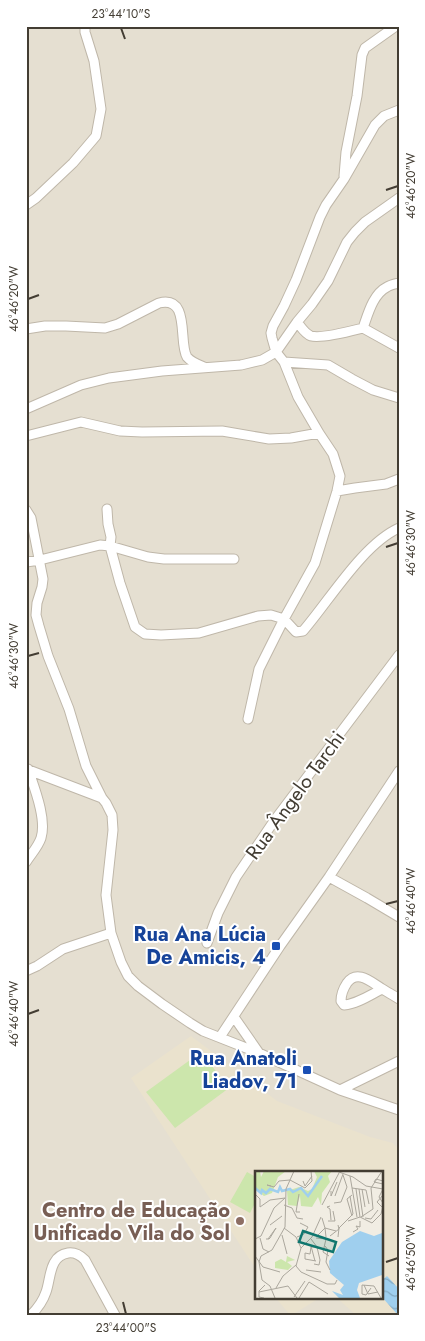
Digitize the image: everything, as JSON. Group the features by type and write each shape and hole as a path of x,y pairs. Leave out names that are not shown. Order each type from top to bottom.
{"street":[{"path":"26,205 36,198 72,163 96,136 101,109 94,61 85,26"},
{"path":"344,179 347,145 356,106 362,55 365,48 396,26"},
{"path":"248,719 259,669 315,563 340,476 333,454 298,397 284,362 276,352 271,333 272,326 296,280 326,205 344,179 375,125 384,116 399,110"},
{"path":"26,409 81,385 109,378 162,370 207,368 256,362 276,352 328,281 347,242 365,222 399,198"},
{"path":"363,328 370,309 380,293 388,286 399,283"},
{"path":"26,329 45,326 105,328 118,324 159,303 171,303 181,316 187,357 196,364 207,368"},
{"path":"297,322 309,335 316,337 363,328 399,348"},
{"path":"284,362 328,365 374,390 399,398"},
{"path":"26,436 81,422 120,431 222,431 269,439 319,434"},
{"path":"337,491 386,484 399,479"},
{"path":"107,509 111,536 110,546 135,627 145,634 161,636 199,633 258,616 271,615 284,619 296,632 303,631 366,553 383,537 399,528"},
{"path":"26,510 31,518 43,579 37,603 36,615 39,626 48,656 69,709 86,766 112,815 113,830 106,895 111,933 128,976 162,1004 203,1031 259,1053 340,1090 399,1110"},
{"path":"26,562 100,545 164,560 234,559"},
{"name":"Rua Ângelo Tarchi","path":"208,943 218,913 236,877 274,821 399,655"},
{"path":"27,769 102,798"},
{"path":"26,862 40,841 42,829 40,808 27,769"},
{"path":"220,1037 399,772"},
{"path":"328,877 399,917"},
{"path":"26,971 64,950 111,933"},
{"path":"382,989 399,998"},
{"path":"234,1017 259,1053"},
{"path":"340,1090 399,1061"},
{"path":"31,1315 38,1308 47,1291 53,1262 65,1253 74,1252 85,1260 115,1315"}],"shaded area":[{"path":"26,26 399,26 399,1315 26,1315"},
{"name":"Centro de Educação Unificado Vila do Sol","path":"191,1036 277,1101 370,1137 393,1143 399,1150 399,1315 356,1315 337,1298 382,1298 382,1171 255,1171 255,1267 131,1078"},
{"path":"276,1298 319,1298 292,1315"}],"green space":[{"path":"201,1052 229,1088 175,1128 146,1092"},
{"path":"247,1172 255,1176 255,1203 250,1213 230,1202"}],"water":[{"path":"387,1276 399,1289 399,1312 397,1314 382,1297 382,1280"}],"place":[{"name":"Rua Ana Lúcia De Amicis, 4","path":"276,946"},
{"name":"Rua Anatoli Liadov, 71","path":"307,1070"},
{"name":"Centro de Educação Unificado Vila do Sol","path":"240,1221"}]}
